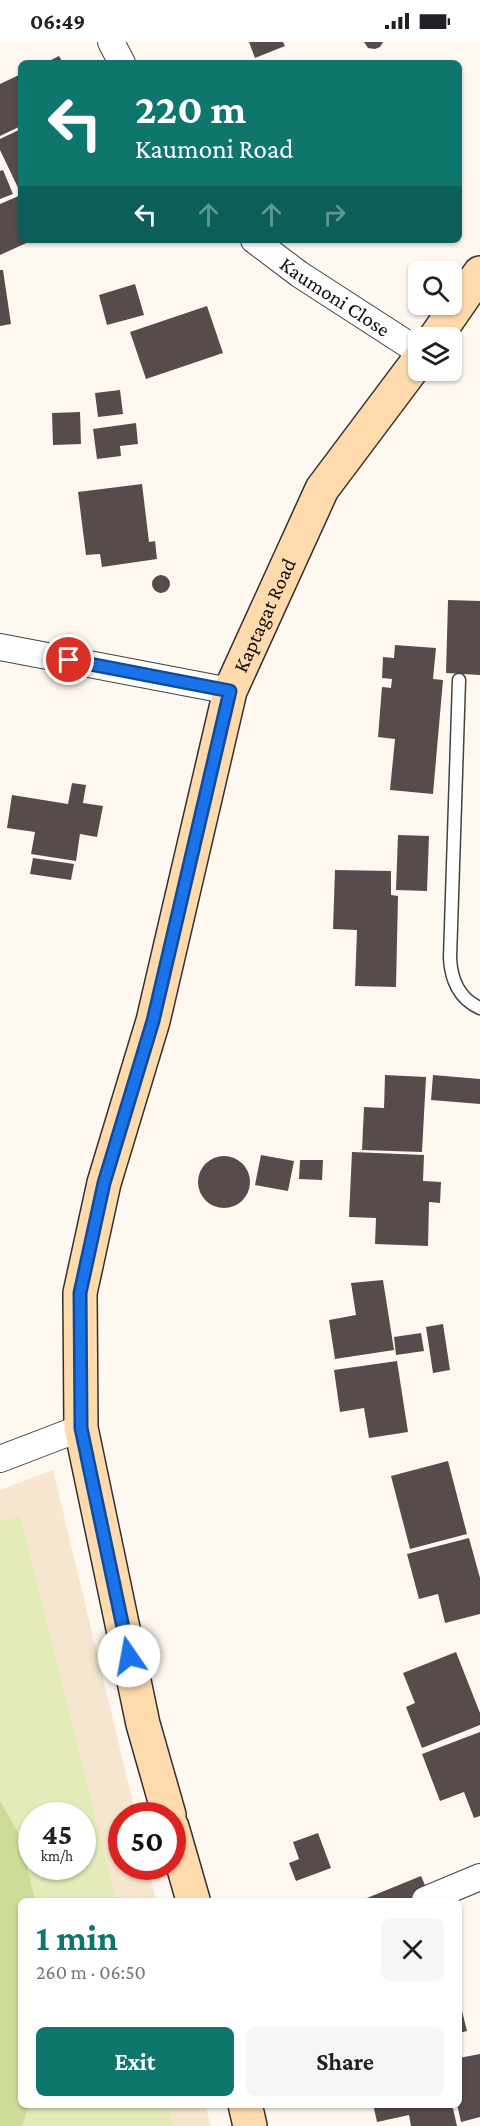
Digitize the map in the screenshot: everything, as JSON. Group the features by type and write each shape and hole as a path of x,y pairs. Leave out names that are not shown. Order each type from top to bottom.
{"main road":[{"path":"443,327 480,273"},
{"name":"Kaptagat Road","path":"165,1802 143,1724 81,1428 80,1293 104,1183 153,1021 230,691 322,489 408,374"},
{"path":"186,1876 192,1898"},
{"path":"246,2108 250,2126"}],"street":[{"path":"111,42 120,60"},
{"name":"Kaumoni Close","path":"258,243 299,274 408,345"},
{"path":"0,647 230,691"},
{"path":"0,1459 81,1428"},
{"path":"430,1898 480,1877"}],"lane":[{"path":"459,680 451,974 458,990 467,1000 480,1008"}],"shaded area":[{"path":"53,1470 133,1802 108,1802 108,1880 151,1880 156,1898 18,1898 18,2108 206,2108 211,2126 0,2126 0,1490"}],"green space":[{"path":"20,1515 92,1802 18,1802 18,1880 96,1880 96,1820 108,1868 108,1880 111,1880 116,1898 18,1898 18,2108 168,2108 172,2126 0,2126 0,1522"},
{"path":"0,1801 18,1832 18,1880 30,1880 35,1898 18,1898 18,2108 28,2108 22,2126 0,2126"}],"building":[{"path":"249,42 283,42 285,46 255,58"},
{"path":"364,42 383,42 375,49 368,48"},
{"path":"18,75 18,127 0,136 0,84"},
{"path":"18,130 18,188 0,150 0,139"},
{"path":"3,170 13,194 0,199 0,171"},
{"path":"18,196 18,243 26,243 0,255 0,204"},
{"path":"0,270 3,270 11,324 0,326"},
{"path":"135,284 144,315 107,325 99,295"},
{"path":"207,306 223,353 146,379 130,332"},
{"path":"120,390 123,414 98,417 95,393"},
{"path":"80,412 81,444 53,445 52,413"},
{"path":"136,423 138,444 120,446 121,456 97,459 93,429"},
{"path":"142,484 149,542 155,541 157,559 102,567 100,554 86,555 78,492"},
{"path":"161,575 167,578 170,584 167,590 161,593 155,590 152,584 155,578"},
{"path":"448,600 480,601 480,675 446,673"},
{"path":"395,645 436,648 433,679 443,680 433,794 390,790 395,739 378,737 382,687 391,688 392,679 382,678 383,657 394,658"},
{"path":"72,783 86,785 83,803 103,806 97,837 80,834 76,861 31,854 35,832 7,828 12,795 68,804"},
{"path":"398,835 429,836 427,891 396,890"},
{"path":"33,858 74,864 71,880 30,874"},
{"path":"335,870 391,871 391,895 398,896 396,987 355,986 357,930 333,929"},
{"path":"385,1075 426,1077 422,1152 362,1150 364,1107 384,1108"},
{"path":"433,1075 480,1079 480,1104 431,1100"},
{"path":"352,1152 424,1155 423,1181 441,1182 440,1203 429,1202 428,1246 375,1244 376,1218 349,1217"},
{"path":"261,1155 294,1161 288,1191 255,1185"},
{"path":"224,1156 234,1158 242,1164 248,1172 250,1182 248,1192 242,1200 234,1206 224,1208 214,1206 206,1200 200,1192 198,1182 200,1172 206,1164 214,1158"},
{"path":"300,1160 323,1160 322,1180 299,1179"},
{"path":"383,1280 394,1350 335,1359 329,1320 356,1315 351,1283"},
{"path":"443,1324 450,1370 433,1373 426,1327"},
{"path":"421,1333 424,1351 396,1355 394,1337"},
{"path":"397,1361 408,1432 369,1438 364,1408 340,1412 334,1370"},
{"path":"448,1461 467,1534 410,1549 391,1476"},
{"path":"469,1538 480,1578 480,1614 445,1623 438,1594 419,1599 407,1554"},
{"path":"456,1652 480,1713 480,1725 422,1748 406,1707 415,1703 403,1673"},
{"path":"480,1732 480,1816 474,1818 464,1792 440,1801 422,1754"},
{"path":"318,1833 331,1868 296,1881 289,1863 299,1859 293,1842"},
{"path":"421,1876 428,1892 412,1898 367,1898"},
{"path":"462,2011 467,2031 462,2032"},
{"path":"480,2054 480,2117 461,2122 458,2108 462,2108 462,2057"},
{"path":"374,2108 453,2108 457,2126 411,2126 409,2115 377,2122"}],"route":[{"path":"69,660 230,691 153,1021 104,1183 80,1293 81,1428 129,1656"}]}
